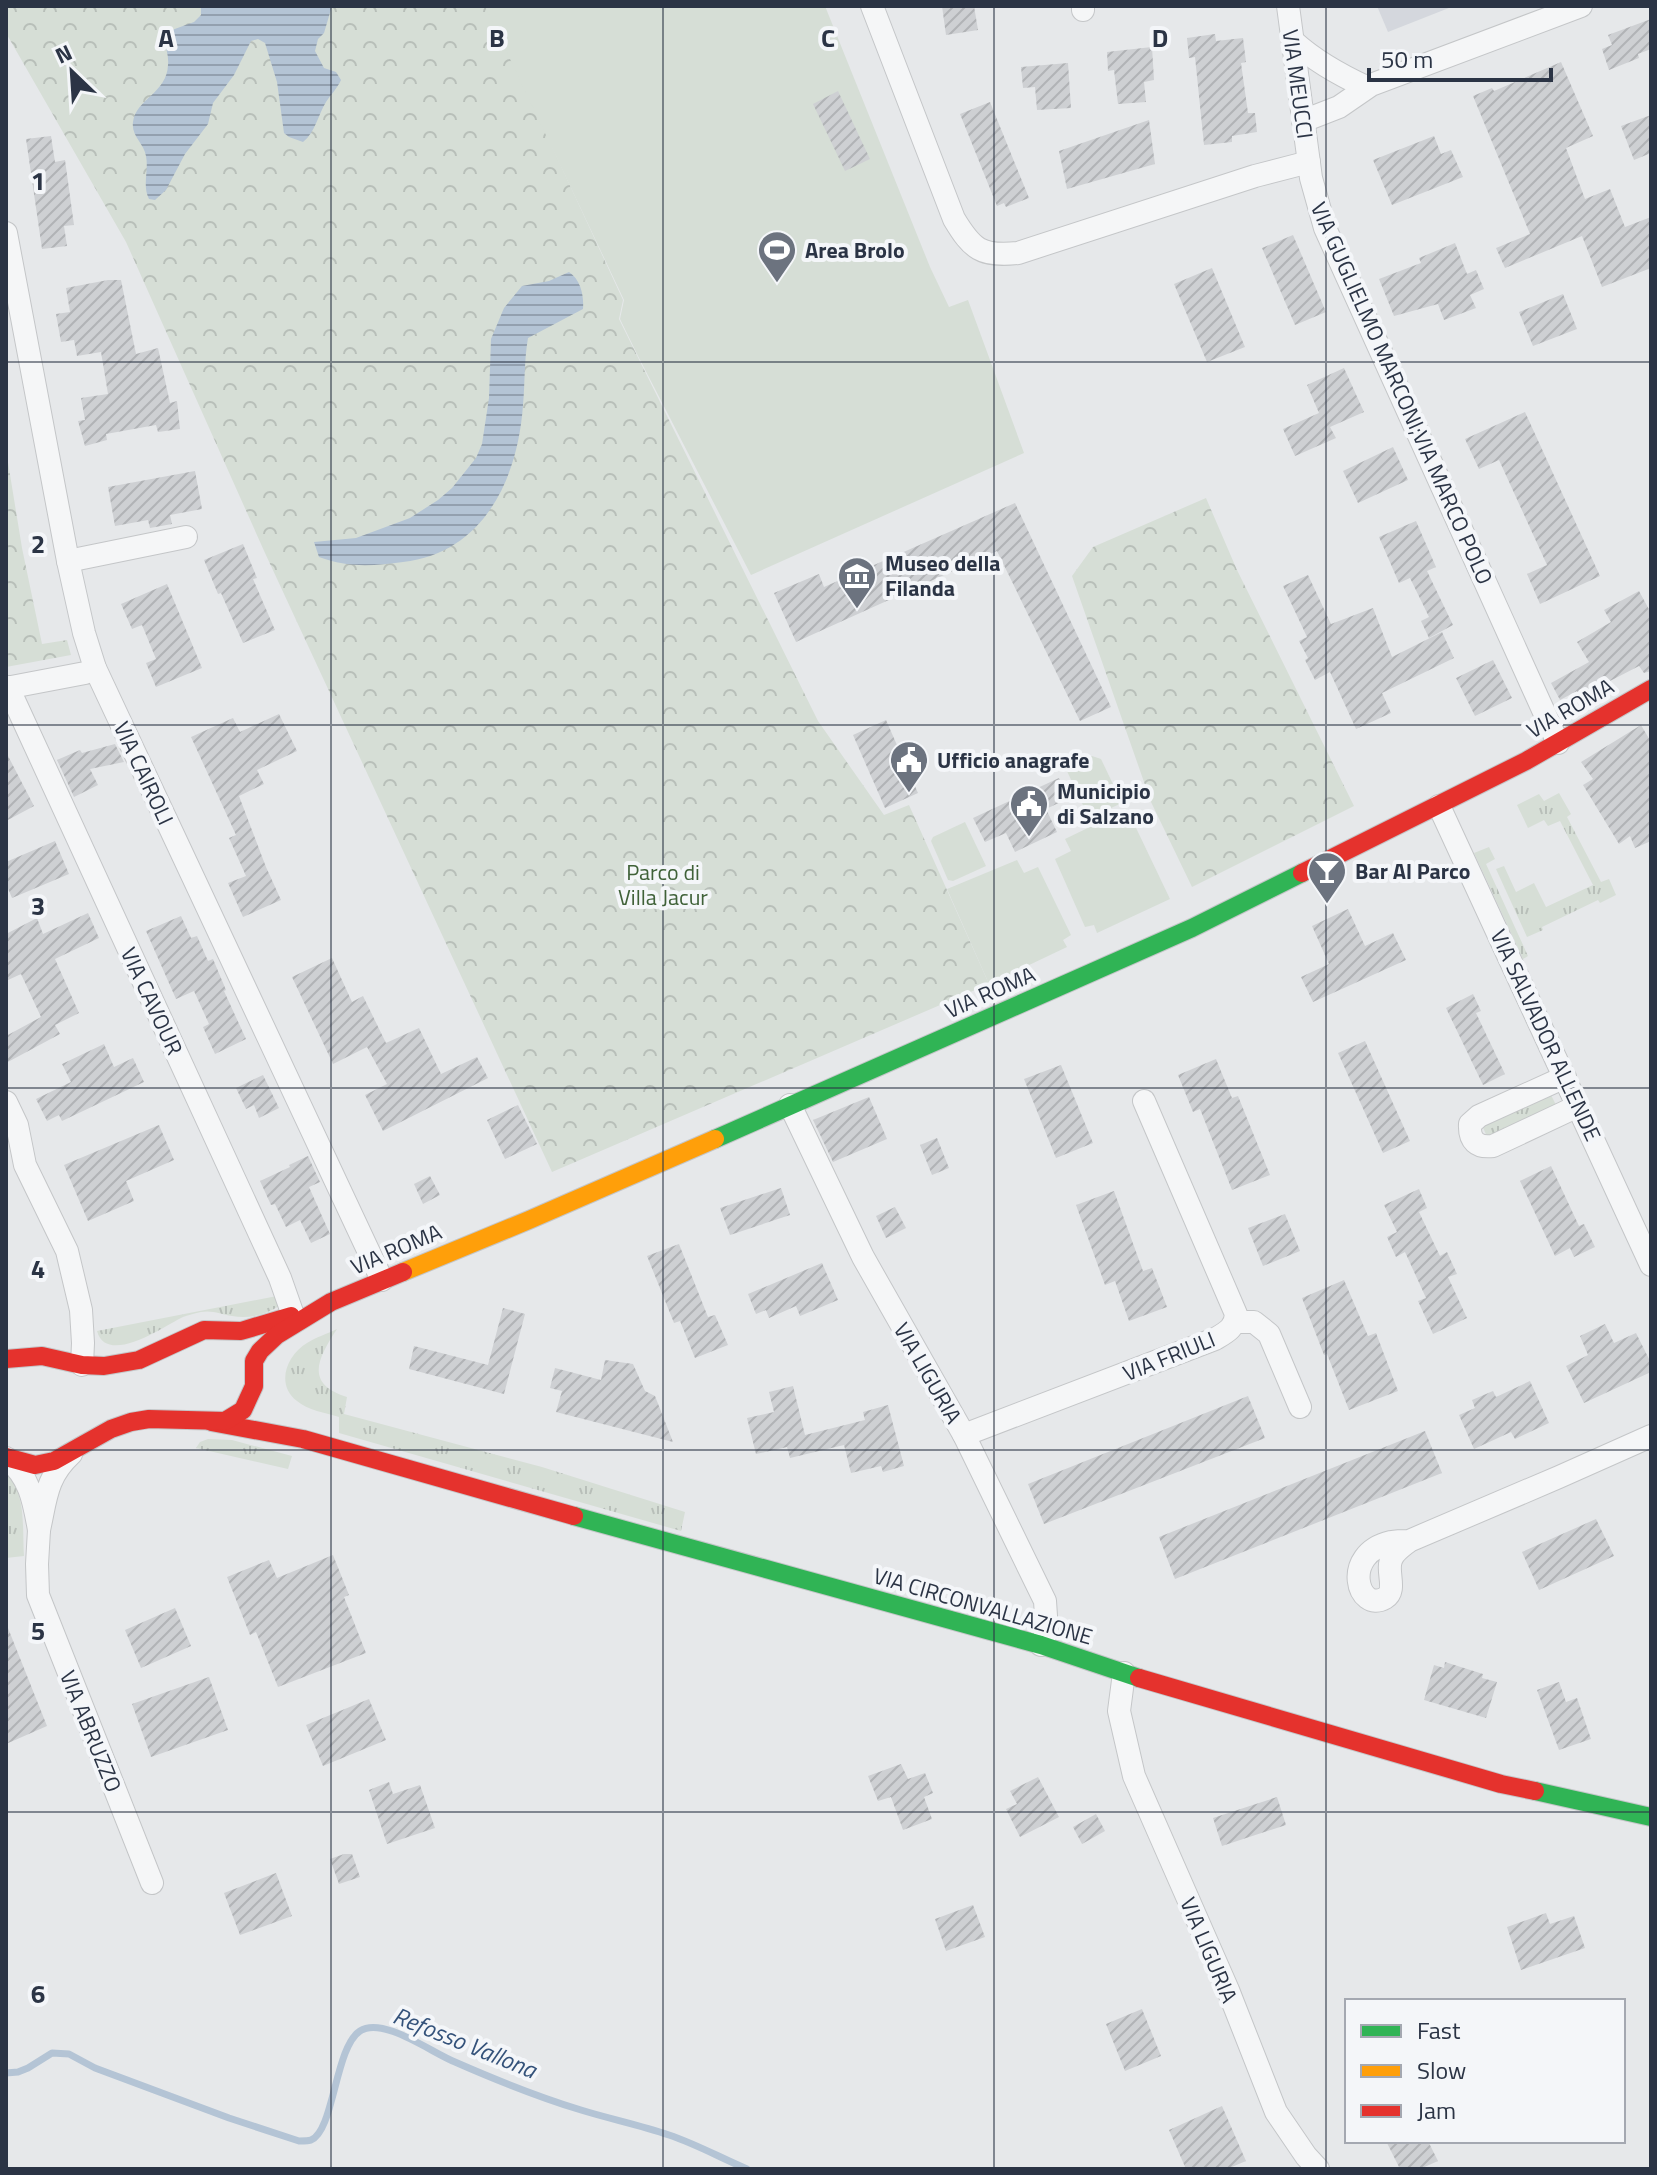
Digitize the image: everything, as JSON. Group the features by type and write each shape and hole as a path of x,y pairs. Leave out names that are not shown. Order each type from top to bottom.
{"main road":[{"name":"VIA ROMA","path":"6,1360 42,1356 82,1365 104,1366 139,1360 204,1330 241,1331 331,1302 529,1220 1192,928 1439,806 1648,696"},
{"name":"VIA ROMA","path":"7,1458 35,1465 54,1461 111,1429 131,1422 149,1419 225,1421 243,1410 254,1386 254,1361 260,1351 277,1335 331,1302"},
{"path":"216,1330 231,1336 245,1350 253,1369"},
{"name":"VIA CIRCONVALLAZIONE","path":"253,1369 272,1408 303,1439"},
{"name":"VIA CIRCONVALLAZIONE","path":"209,1422 303,1439 1041,1645 1124,1673 1501,1784 1651,1817"}],"street":[{"path":"872,6 954,219 974,247 987,252 1003,255 1018,253 1255,176 1309,162"},
{"name":"VIA MEUCCI","path":"1288,6 1309,162"},
{"path":"1299,88 1312,82 1356,82 1581,6"},
{"path":"1294,42 1307,54 1356,82"},
{"path":"1303,121 1339,107 1356,82"},
{"name":"VIA GUGLIELMO MARCONI;VIA MARCO POLO","path":"1309,162 1325,228 1558,743"},
{"name":"VIA CAIROLI","path":"6,233 68,561 95,668 382,1280"},
{"path":"68,561 186,537"},
{"path":"8,688 85,673 95,668"},
{"name":"VIA CAVOUR","path":"8,688 280,1278 293,1315"},
{"name":"VIA SALVADOR ALLENDE","path":"1439,806 1651,1265"},
{"path":"1565,1077 1479,1116 1470,1124 1469,1131 1476,1144 1493,1146 1578,1106"},
{"name":"VIA FRIULI","path":"964,1435 1215,1339 1236,1322 1236,1314 1144,1101"},
{"path":"6,1102 17,1125 25,1165 67,1251 81,1310 82,1365"},
{"name":"VIA LIGURIA","path":"790,1105 863,1257 964,1435 1045,1601 1047,1631 1041,1645"},
{"path":"1236,1322 1254,1322 1269,1334 1300,1407"},
{"path":"1409,1541 1651,1436"},
{"name":"VIA ABRUZZO","path":"81,1445 50,1479 39,1530 38,1595 152,1883"},
{"name":"VIA ABRUZZO","path":"7,1458 28,1485 39,1530"},
{"name":"VIA LIGURIA","path":"1124,1673 1119,1711 1134,1776 1228,1990 1276,2112 1318,2169"}],"shaded area":[{"path":"1377,6 1454,6 1388,32"}],"green space":[{"name":"Parco di Villa Jacur","path":"6,6 487,6 623,300 619,319 818,721 884,815 909,805 989,984 552,1172 265,553 126,242 6,33"},
{"name":"Area Brolo","path":"485,6 825,6 949,307 968,300 1024,453 751,575 620,319 624,300"},
{"path":"6,450 42,644 67,640 71,655 6,667"},
{"path":"1206,498 1237,570 1354,806 1192,887 1151,802 1072,576 1093,547"},
{"path":"1092,756 1101,759 1122,803 1089,818 1066,769"},
{"path":"1559,793 1571,814 1567,817 1601,882 1609,879 1616,895 1600,903 1598,900 1527,937 1496,869 1504,866 1516,892 1534,883 1546,907 1593,885 1560,821 1548,826 1544,820 1528,828 1517,805 1539,794 1544,801"},
{"path":"1127,809 1170,899 1097,933 1094,925 1085,927 1055,859 1071,851 1065,839"},
{"path":"965,822 986,866 953,881 948,880 931,841 933,837"},
{"path":"1489,847 1495,859 1486,864 1528,956 1523,959 1474,853"},
{"path":"1017,860 1024,873 1038,867 1071,935 1063,940 1067,947 989,984 947,889"},
{"path":"1549,1091 1557,1107 1488,1139 1481,1123"},
{"path":"277,1296 279,1306 262,1314 245,1317 199,1312 124,1344 112,1345 103,1341 97,1331"},
{"path":"337,1329 324,1350 319,1369 325,1385 347,1397 344,1414 542,1467 685,1512 681,1531 339,1433 339,1417 301,1404 290,1394 285,1378 289,1362 300,1348"},
{"path":"208,1439 232,1440 292,1456 288,1469 196,1448"},
{"path":"6,1473 13,1481 20,1501 24,1556 6,1558"}],"water":[{"path":"201,6 332,6 315,51 324,68 336,72 341,80 307,138 303,142 289,137 284,133 277,82 265,43 258,39 251,41 234,75 213,103 208,124 185,154 166,190 155,200 149,199 146,156 134,131 135,114 166,75 168,59 164,40 172,30 194,22 201,15"},
{"path":"569,272 581,289 583,309 528,338 520,432 514,459 492,508 475,528 455,544 431,556 403,562 361,565 319,557 314,542 356,538 410,518 452,488 476,458 482,444 489,398 491,339 504,308 522,286 549,281"}],"building":[{"path":"942,6 974,6 978,30 946,35"},
{"path":"1651,19 1651,49 1638,54 1639,58 1609,70 1602,49 1612,45 1608,35"},
{"path":"1215,34 1216,41 1243,38 1246,62 1241,63 1248,113 1255,113 1257,132 1232,136 1232,142 1204,145 1195,57 1189,58 1187,38"},
{"path":"1152,47 1154,80 1144,82 1146,102 1118,104 1114,70 1108,71 1107,52"},
{"path":"1561,62 1593,136 1566,148 1585,199 1610,189 1625,227 1651,217 1651,268 1602,287 1582,236 1505,268 1496,248 1530,234 1473,96 1492,88 1494,91"},
{"path":"1068,63 1071,108 1037,110 1035,87 1023,88 1021,67"},
{"path":"838,91 870,159 845,171 813,104"},
{"path":"990,102 1029,198 1006,207 1004,203 997,206 960,114"},
{"path":"1651,115 1651,153 1634,160 1621,126"},
{"path":"1149,120 1155,164 1067,189 1059,151"},
{"path":"51,136 55,162 65,160 74,225 64,226 67,246 42,249 26,139"},
{"path":"1434,136 1441,154 1451,150 1463,177 1392,205 1373,160"},
{"path":"1293,235 1326,312 1295,325 1262,248"},
{"path":"1455,243 1467,274 1476,270 1484,289 1470,295 1476,308 1444,320 1438,304 1394,316 1379,279 1421,263 1419,258"},
{"path":"1212,268 1245,347 1207,362 1174,284"},
{"path":"121,280 136,354 158,348 170,403 177,401 180,429 158,432 156,425 106,434 107,440 85,446 78,421 85,420 81,398 108,394 101,352 77,356 74,340 61,342 56,314 70,312 66,288"},
{"path":"1563,294 1577,329 1533,346 1519,312"},
{"path":"1344,368 1364,412 1330,427 1336,438 1295,456 1283,429 1319,413 1307,385"},
{"path":"1525,412 1600,576 1540,604 1527,574 1547,565 1499,460 1479,469 1465,439"},
{"path":"1393,447 1408,480 1358,503 1343,471"},
{"path":"195,471 202,509 170,515 172,524 150,528 148,520 115,526 108,487"},
{"path":"1015,503 1111,707 1080,721 997,551 796,642 774,593 819,574 824,587"},
{"path":"1416,521 1436,567 1427,571 1453,625 1429,638 1421,621 1429,617 1410,578 1399,583 1379,537"},
{"path":"243,544 257,578 253,579 275,630 243,643 204,560"},
{"path":"1308,575 1331,624 1373,608 1392,657 1442,632 1454,658 1382,693 1391,713 1356,729 1330,672 1315,680 1299,641 1307,637 1283,586"},
{"path":"167,584 202,668 156,687 146,663 156,659 142,625 132,629 121,604"},
{"path":"1639,591 1651,613 1651,671 1644,673 1639,666 1581,696 1577,691 1560,700 1551,683 1589,662 1577,642 1611,622 1604,610"},
{"path":"1493,660 1512,698 1475,716 1456,678"},
{"path":"279,714 297,751 257,770 264,784 239,796 281,900 243,917 228,883 246,876 229,838 236,835 191,737 233,718 240,732"},
{"path":"886,720 918,793 885,808 853,735"},
{"path":"1641,725 1651,742 1651,841 1635,848 1630,836 1619,844 1583,785 1593,779 1581,762"},
{"path":"115,744 124,762 90,769 98,785 74,797 57,760 80,750 82,753"},
{"path":"6,752 34,806 6,821"},
{"path":"1059,778 1069,798 1046,809 1057,832 1015,852 1006,833 985,842 973,818"},
{"path":"55,841 69,874 12,898 6,884 6,862"},
{"path":"1348,909 1365,946 1393,933 1406,960 1313,1002 1301,977 1329,964 1312,926"},
{"path":"88,913 99,938 55,959 79,1013 55,1025 60,1034 6,1063 6,1036 41,1017 21,974 6,981 6,934 37,918 43,934"},
{"path":"181,916 191,938 197,936 208,961 213,959 246,1039 215,1054 203,1027 209,1024 194,991 176,999 146,931"},
{"path":"332,958 352,1002 363,996 386,1043 419,1028 441,1074 477,1057 488,1078 383,1131 365,1095 387,1084 367,1047 333,1064 292,977"},
{"path":"1473,994 1481,1011 1476,1013 1505,1074 1483,1085 1446,1008"},
{"path":"1365,1041 1410,1141 1383,1153 1338,1053"},
{"path":"104,1044 114,1067 133,1058 144,1082 62,1121 59,1115 47,1121 36,1099 71,1082 62,1064"},
{"path":"1216,1059 1232,1098 1238,1096 1270,1175 1232,1190 1200,1109 1193,1112 1178,1075"},
{"path":"1061,1065 1093,1143 1056,1158 1024,1079"},
{"path":"263,1075 279,1108 259,1118 254,1105 246,1109 236,1088"},
{"path":"869,1097 887,1139 833,1162 813,1120"},
{"path":"518,1105 537,1144 505,1159 487,1120"},
{"path":"159,1125 174,1160 126,1181 134,1201 88,1221 64,1165"},
{"path":"937,1138 949,1168 932,1175 920,1145"},
{"path":"308,1156 320,1182 309,1187 330,1234 311,1243 300,1220 286,1227 260,1181"},
{"path":"1551,1166 1579,1226 1584,1224 1595,1247 1574,1257 1570,1248 1555,1256 1520,1181"},
{"path":"430,1176 440,1195 423,1204 414,1184"},
{"path":"781,1188 790,1215 730,1235 720,1208"},
{"path":"1419,1189 1427,1208 1419,1212 1440,1256 1447,1252 1457,1274 1448,1277 1467,1318 1433,1334 1418,1301 1426,1298 1405,1252 1396,1257 1387,1237 1397,1232 1384,1205"},
{"path":"1114,1191 1143,1271 1152,1268 1167,1307 1129,1321 1115,1281 1105,1285 1076,1205"},
{"path":"895,1207 906,1228 886,1238 876,1216"},
{"path":"1285,1214 1300,1251 1263,1266 1248,1228"},
{"path":"679,1244 708,1317 715,1315 728,1345 695,1358 680,1321 674,1323 647,1256"},
{"path":"822,1263 838,1300 800,1316 796,1306 769,1318 766,1310 756,1314 748,1294"},
{"path":"1344,1280 1368,1336 1376,1333 1398,1391 1349,1410 1302,1298"},
{"path":"503,1308 525,1314 504,1394 409,1369 414,1346 488,1365"},
{"path":"1605,1324 1614,1343 1636,1333 1651,1363 1651,1372 1584,1403 1566,1366 1588,1355 1580,1336"},
{"path":"605,1360 633,1364 645,1391 655,1396 673,1442 556,1412 562,1391 550,1388 555,1368 601,1380"},
{"path":"1530,1381 1549,1423 1515,1439 1511,1432 1474,1449 1459,1415 1475,1408 1472,1400 1493,1391 1496,1397"},
{"path":"793,1386 805,1435 865,1420 863,1412 888,1405 904,1466 883,1472 881,1466 851,1473 844,1445 790,1458 787,1447 756,1454 747,1418 774,1412 769,1392"},
{"path":"1248,1396 1265,1438 1044,1524 1028,1484"},
{"path":"1425,1431 1442,1473 1175,1579 1159,1537"},
{"path":"1596,1519 1614,1556 1539,1590 1522,1552"},
{"path":"333,1555 349,1595 344,1597 366,1653 278,1687 256,1632 250,1635 227,1577 269,1560 277,1578"},
{"path":"175,1608 191,1646 141,1668 125,1630"},
{"path":"6,1623 47,1726 6,1744"},
{"path":"1445,1662 1483,1674 1482,1678 1497,1682 1486,1718 1424,1700 1434,1665 1444,1668"},
{"path":"209,1677 228,1730 151,1757 132,1704"},
{"path":"1559,1682 1566,1702 1577,1698 1591,1739 1559,1750 1537,1690"},
{"path":"369,1699 386,1740 323,1766 306,1725"},
{"path":"901,1764 908,1779 925,1773 933,1793 924,1797 932,1819 903,1830 891,1797 878,1801 868,1776"},
{"path":"1038,1777 1059,1817 1020,1837 1006,1809 1017,1804 1010,1791"},
{"path":"389,1782 393,1794 420,1785 435,1828 387,1844 369,1790"},
{"path":"1277,1797 1286,1825 1222,1846 1213,1818"},
{"path":"1096,1814 1105,1831 1082,1844 1073,1827"},
{"path":"352,1854 360,1877 339,1884 330,1859"},
{"path":"276,1873 292,1916 240,1935 224,1893"},
{"path":"973,1905 985,1937 946,1951 935,1919"},
{"path":"1546,1913 1550,1924 1574,1916 1585,1948 1521,1970 1507,1927"},
{"path":"1142,2009 1161,2056 1125,2071 1106,2024"},
{"path":"1222,2106 1246,2161 1227,2169 1186,2169 1169,2130"},
{"path":"1387,2143 1429,2143 1438,2161 1420,2169 1400,2169"}],"waterway":[{"name":"Refosso Vallona","path":"6,2073 28,2068 52,2053 69,2054 95,2068 229,2118 299,2141 309,2141 319,2133 325,2121 352,2040 360,2031 381,2028 517,2088 669,2135 747,2169"}],"traffic: fast":[{"path":"715,1139 1192,928 1302,873"},
{"path":"574,1516 1041,1645 1139,1678"},
{"path":"1535,1791 1651,1817"}],"traffic: slow":[{"path":"403,1272 715,1139"}],"traffic: jam":[{"path":"1302,873 1526,761 1651,689"},
{"path":"6,1457 35,1465 54,1461 111,1429 149,1419 225,1421 243,1410 254,1386 254,1361 277,1335 331,1302 403,1272"},
{"path":"6,1359 42,1356 82,1365 104,1366 139,1360 204,1330 241,1331 291,1316"},
{"path":"211,1422 303,1439 574,1516"},
{"path":"1139,1678 1501,1784 1535,1791"}],"place":[{"name":"Area Brolo","path":"777,284"},
{"name":"Museo della Filanda","path":"857,610"},
{"name":"Ufficio anagrafe","path":"909,794"},
{"name":"Municipio di Salzano","path":"1029,838"},
{"name":"Bar Al Parco","path":"1327,905"}]}
